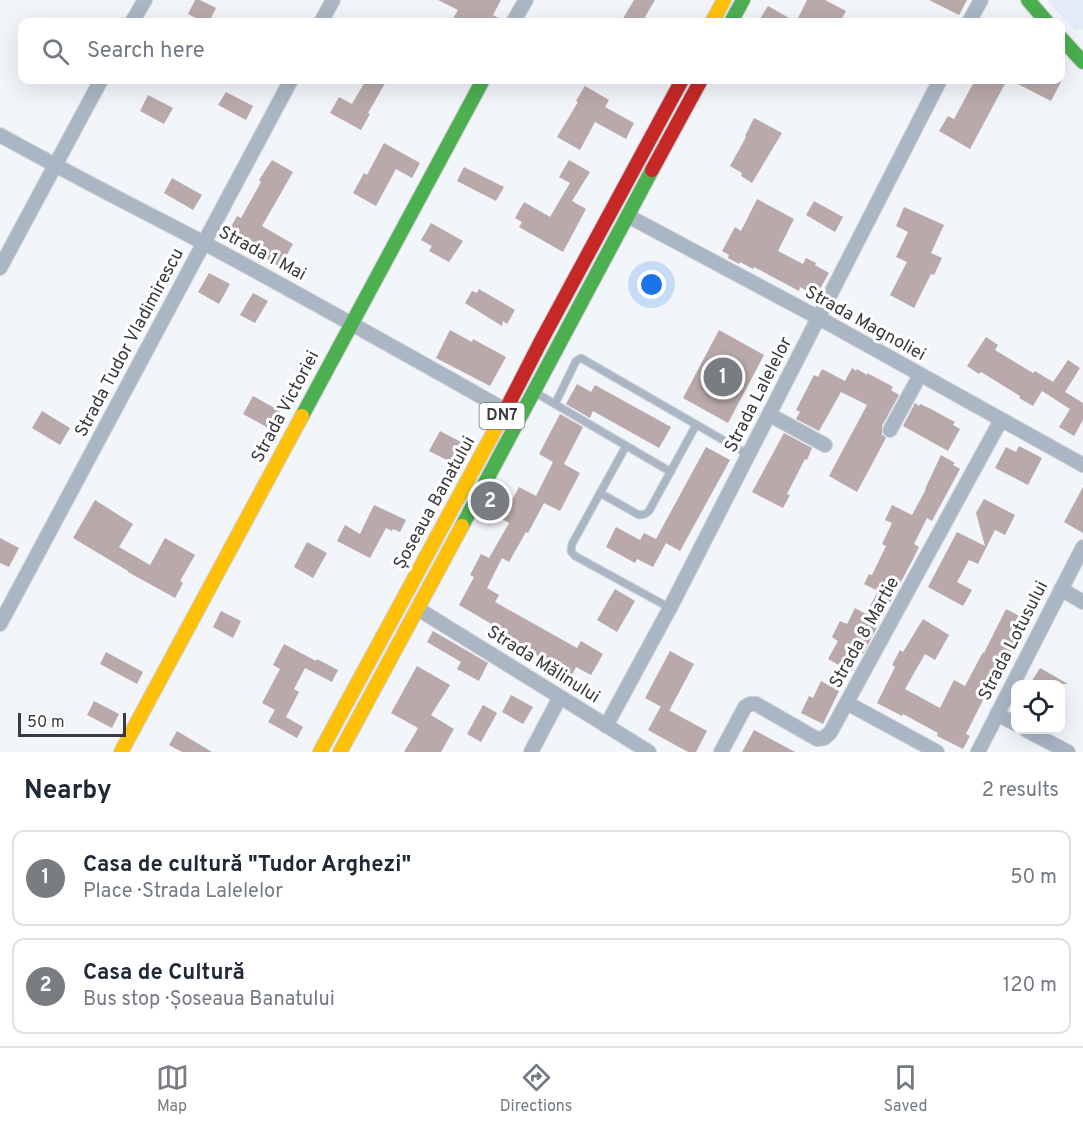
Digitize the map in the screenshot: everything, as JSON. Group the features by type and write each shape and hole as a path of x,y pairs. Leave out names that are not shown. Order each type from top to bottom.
{"main road":[{"path":"714,18 724,0"},
{"path":"733,18 743,0"},
{"path":"1028,0 1044,18"},
{"path":"1065,42 1083,61"},
{"name":"Strada Victoriei","path":"120,752 481,84"},
{"name":"Șoseaua Banatului","path":"320,752 680,84"},
{"name":"Șoseaua Banatului","path":"340,752 698,84"}],"street":[{"path":"134,18 145,0"},
{"path":"323,18 333,0"},
{"path":"515,18 525,0"},
{"path":"971,18 981,0"},
{"path":"0,268 99,84"},
{"name":"Strada Tudor Vladimirescu","path":"0,624 289,84"},
{"name":"Strada Lalelelor","path":"606,726 770,415 938,84"},
{"name":"Strada 1 Mai","path":"0,135 54,166 204,243 351,323 505,410"},
{"name":"Strada Magnoliei","path":"628,216 819,318 1083,465"},
{"path":"890,430 920,375"},
{"path":"770,415 825,445"},
{"name":"Strada 8 Martie","path":"721,752 745,707 750,704 756,704 817,739 828,736 1002,420"},
{"name":"Strada Lotusului","path":"978,752 1083,548"},
{"path":"1061,589 1083,602"},
{"name":"Strada Mălinului","path":"418,609 649,752"},
{"path":"531,752 560,697"},
{"path":"848,703 937,752"},
{"path":"997,714 1011,721"},
{"path":"1035,734 1068,752"}],"lane":[{"path":"555,404 576,361 581,358 749,455"},
{"path":"533,391 671,472"},
{"path":"600,493 639,515 645,514 649,511 696,424"},
{"path":"626,446 572,544 571,551 575,556 670,608"}],"shaded area":[{"path":"1047,0 1083,0 1083,29 1076,31"}],"building":[{"path":"195,0 216,8 211,18 196,18 188,14"},
{"path":"438,0 501,0 493,15 498,18 453,18 458,10"},
{"path":"634,0 655,0 644,18 623,18"},
{"path":"807,0 825,0 846,11 842,18 798,18"},
{"path":"929,0 967,0 959,15"},
{"path":"768,6 789,18 760,18"},
{"path":"364,84 385,84 361,130 330,113 339,97 352,104"},
{"path":"973,84 1005,84 970,149 939,131 948,116 954,119"},
{"path":"1018,84 1060,84 1051,101"},
{"path":"585,86 609,100 605,107 634,123 626,139 595,122 580,150 557,137"},
{"path":"226,92 253,106 246,120 218,105"},
{"path":"148,95 173,108 164,124 140,111"},
{"path":"754,118 782,133 752,183 730,166"},
{"path":"384,143 420,163 412,178 396,169 376,206 353,193 364,173 367,175"},
{"path":"272,160 293,172 262,226 293,244 280,267 256,252 258,248 228,232 237,216 241,218 261,182 259,180"},
{"path":"569,160 590,172 572,201 586,209 563,252 519,227 522,222 515,218 524,202 550,217 570,183 559,177"},
{"path":"464,167 504,187 496,201 457,181"},
{"path":"172,178 202,195 193,210 164,193"},
{"path":"757,199 794,219 778,251 803,264 806,258 829,273 816,296 800,287 799,291 754,267 753,269 740,262 739,264 728,258 729,255 722,251 735,227 741,231"},
{"path":"814,201 843,217 835,232 806,215"},
{"path":"904,207 944,225 931,253 942,258 914,308 890,295 907,262 896,257 908,232 896,226"},
{"path":"431,223 463,241 449,262 429,251 432,246 421,240"},
{"path":"209,273 230,284 219,304 198,292"},
{"path":"479,289 515,310 507,324 503,321 502,326 465,303 472,291 477,293"},
{"path":"253,293 268,301 255,323 240,315"},
{"path":"450,330 472,342 473,339 506,357 490,386 436,358"},
{"path":"719,330 764,355 728,423 683,398"},
{"path":"986,337 998,345 995,350 1053,382 1068,360 1080,368 1065,392 1083,403 1083,420 1074,436 1059,427 1070,409 1042,391 1033,406 981,372 979,374 967,366"},
{"path":"852,368 888,384 893,387 891,390 899,395 882,426 882,434 886,438 857,492 829,476 867,405 841,392 819,431 796,419 800,412 796,410 814,375 818,377 822,369 845,381"},
{"path":"577,384 591,392 595,385 671,427 659,448 593,411 590,418 566,404"},
{"path":"253,396 280,411 270,429 243,414"},
{"path":"915,403 955,422 953,425 960,429 948,451 903,426"},
{"path":"42,411 70,428 60,445 32,428"},
{"path":"560,414 583,427 564,464 580,473 560,511 544,503 509,562 502,558 487,588 499,595 495,602 577,648 581,641 603,654 591,675 576,667 572,675 497,633 500,629 459,605 474,577 470,575 481,554 489,558 509,523 502,519 519,487 536,496 553,462 539,454"},
{"path":"440,431 461,442 451,462 429,451"},
{"path":"784,433 812,448 787,494 790,495 783,508 752,492"},
{"path":"1019,446 1042,458 1028,485 995,468 1006,447 1016,452"},
{"path":"706,447 730,460 680,551 666,543 653,567 637,559 635,563 606,547 616,527 640,540 644,533 656,539"},
{"path":"941,455 955,463 953,465 960,469 932,521 927,518 914,544 919,547 863,654 851,672 828,659 838,641 832,637 840,621 847,624 855,608 866,614 878,591 864,584 869,574 872,575 886,546 882,544 892,523 885,520 892,505 912,515"},
{"path":"1083,487 1083,533 1064,522"},
{"path":"984,499 1015,515 1005,535 995,530 978,564 969,560 957,582 972,590 963,606 928,587 957,532 985,546 976,513"},
{"path":"95,500 133,524 119,547 150,565 165,538 195,555 180,581 183,583 175,598 73,538"},
{"path":"374,505 406,520 400,532 386,528 370,558 337,541 345,525 360,534"},
{"path":"0,538 19,548 9,567 0,563"},
{"path":"307,542 327,553 313,578 294,567"},
{"path":"615,589 635,601 617,632 597,620"},
{"path":"1006,609 1027,620 966,734 970,736 963,749 937,736 938,733 903,714 902,716 877,703 895,667 892,665 900,650 903,652 923,619 949,635 935,660 925,654 905,689 940,708 954,680 965,686"},
{"path":"221,611 241,621 233,638 213,627"},
{"path":"433,631 488,663 479,681 457,669 461,662 427,642"},
{"path":"284,644 338,670 332,682 305,668 294,689 299,692 286,717 303,727 297,738 268,722 275,710 262,703 280,669 273,665"},
{"path":"670,651 694,664 669,711 645,698"},
{"path":"106,652 143,672 137,684 100,664"},
{"path":"417,666 450,685 431,715 454,729 441,752 404,752 418,728 391,713"},
{"path":"1040,668 1061,680 1032,680"},
{"path":"821,681 839,691 823,724 801,713 809,696 813,698"},
{"path":"511,695 533,707 523,724 502,712"},
{"path":"94,701 119,714 112,728 87,715"},
{"path":"483,705 497,713 481,742 467,734"},
{"path":"661,706 707,731 696,752 688,752 648,730"},
{"path":"754,730 795,752 742,752"},
{"path":"177,731 212,752 182,752 169,745"}],"traffic: fast":[{"path":"733,18 743,0"},
{"path":"1028,0 1044,18"},
{"path":"1065,42 1083,62"},
{"path":"302,416 481,84"},
{"path":"462,526 652,170"}],"traffic: slow":[{"path":"714,18 724,0"},
{"path":"320,752 503,415"},
{"path":"121,752 302,416"},
{"path":"340,752 462,526"}],"traffic: jam":[{"path":"503,415 680,84"},
{"path":"652,170 699,84"}],"place":[{"name":"Casa de cultură \"Tudor Arghezi\"","path":"723,377"},
{"name":"Casa de Cultură","path":"490,501"}]}
